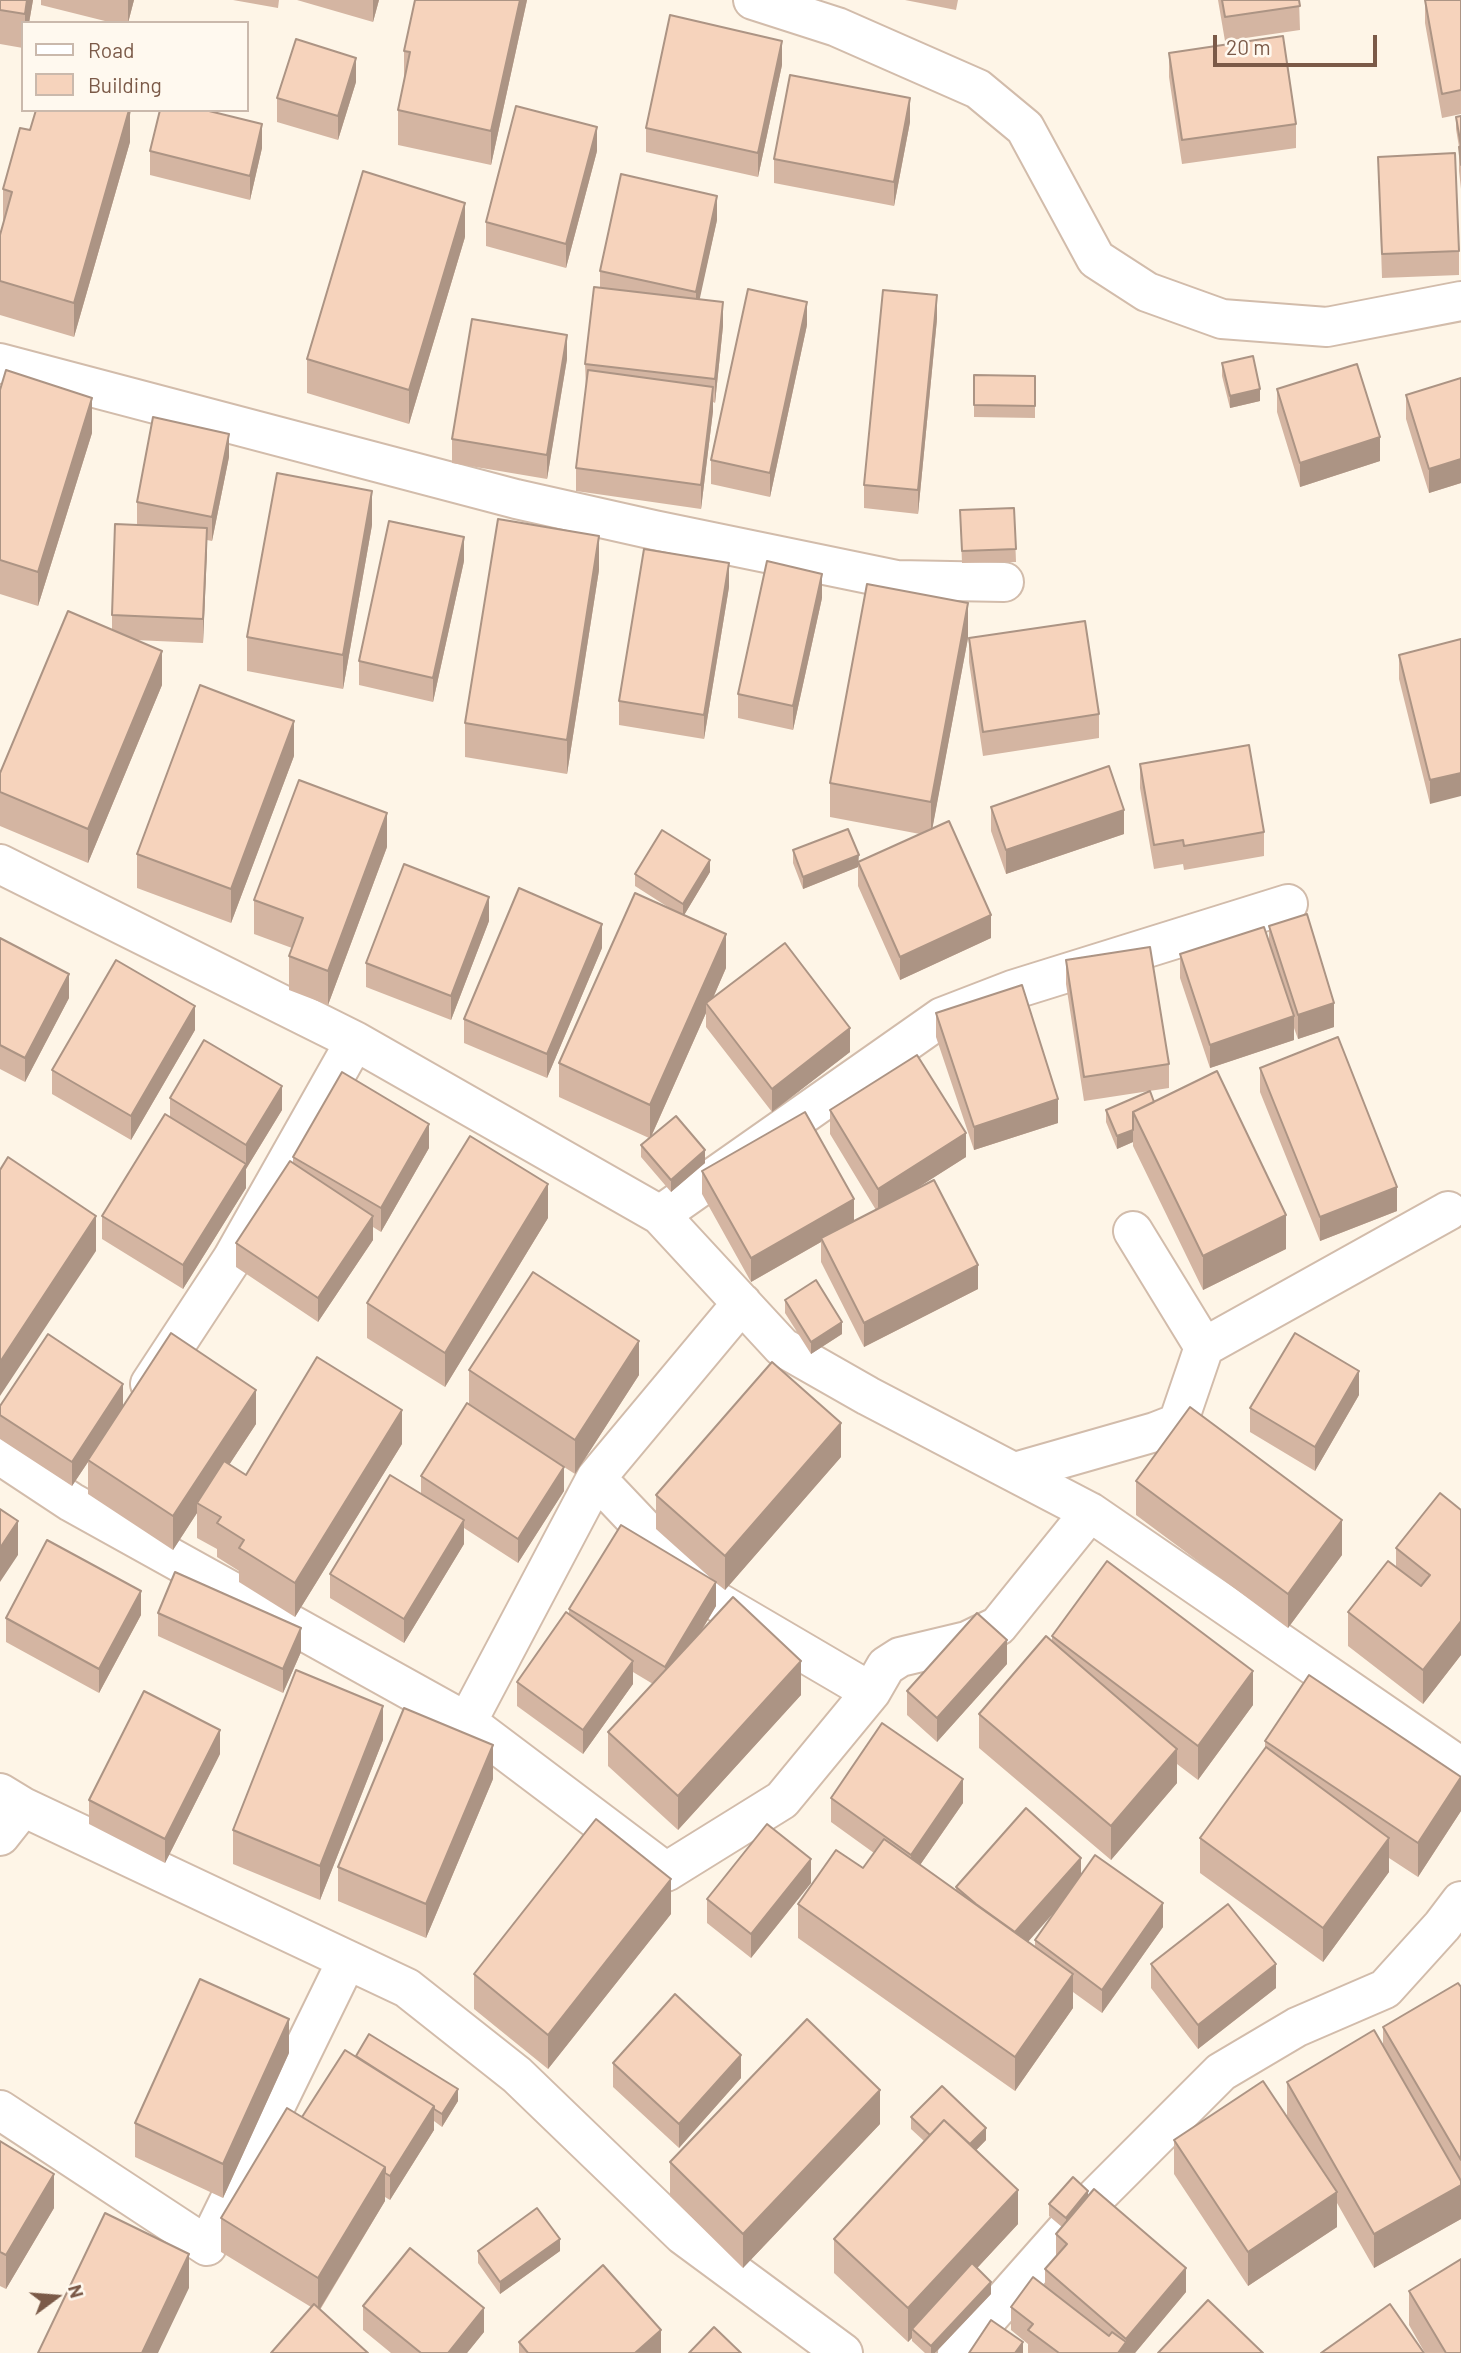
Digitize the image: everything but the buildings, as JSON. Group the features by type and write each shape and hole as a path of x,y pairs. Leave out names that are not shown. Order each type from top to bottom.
{"street":[{"path":"753,0 837,27 978,89 1025,128 1096,260 1147,292 1222,319 1327,327 1461,301"},
{"path":"0,363 516,499 629,524 897,580 1004,582"},
{"path":"0,864 355,1041 660,1215 782,1347 868,1396 1090,1512 1461,1767"},
{"path":"660,1215 942,1017 1012,990 1288,904"},
{"path":"133,1410 232,1259 355,1041"},
{"path":"1015,1472 1178,1423 1204,1347 1448,1211"},
{"path":"1133,1231 1204,1347"},
{"path":"467,1722 596,1478 742,1303"},
{"path":"0,1455 79,1491 467,1722 666,1872 782,1800 871,1692 886,1666 900,1657 967,1641 998,1626 1090,1512"},
{"path":"596,1478 709,1597 871,1692"},
{"path":"8,1812 407,1988 517,2075 682,2235 843,2353"},
{"path":"957,2353 1089,2204 1221,2072 1297,2027 1385,1989 1461,1901"},
{"path":"0,2110 207,2246 347,1960"}]}
